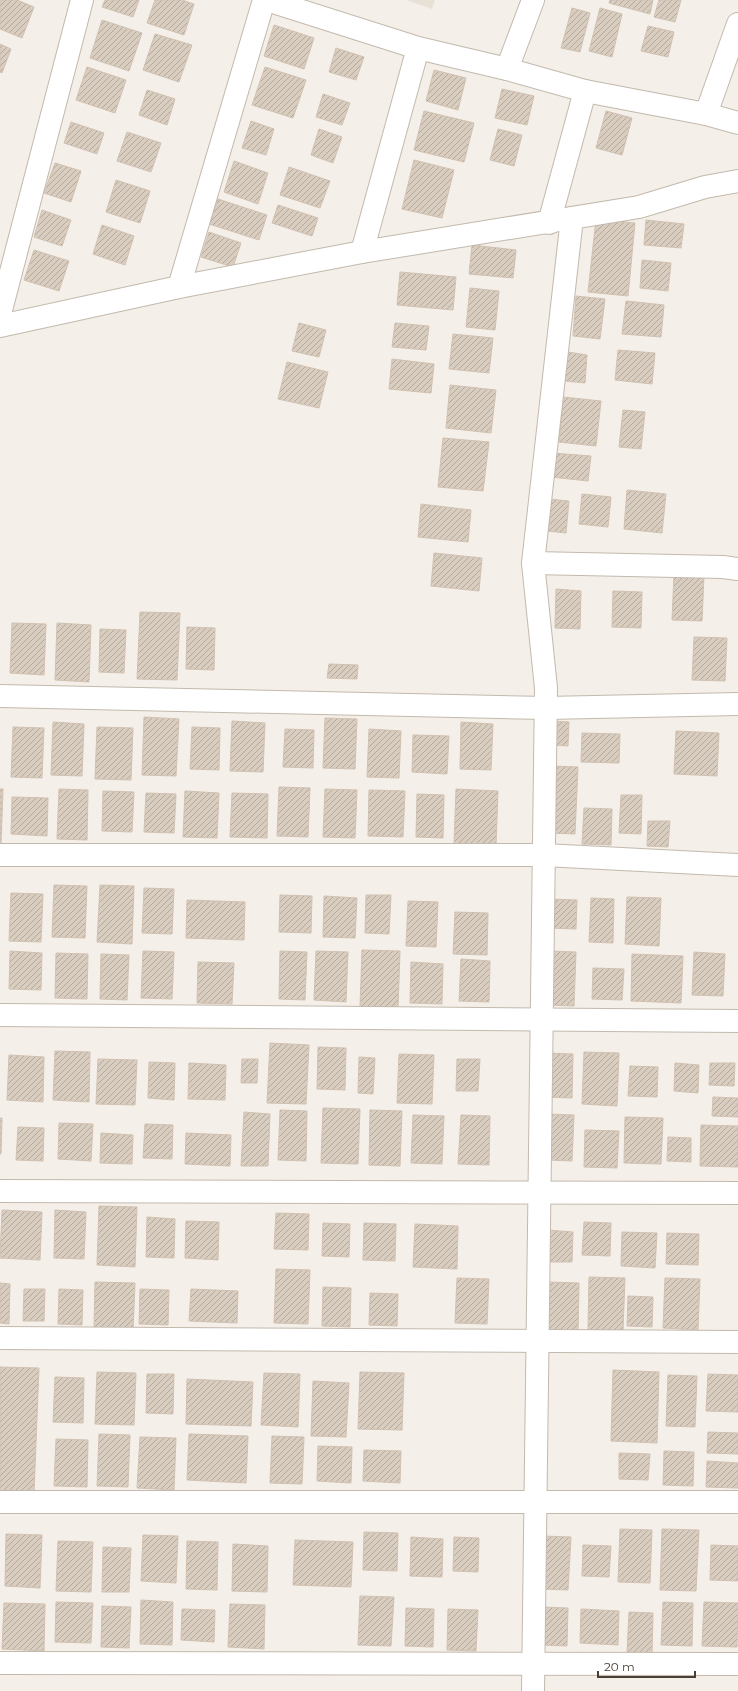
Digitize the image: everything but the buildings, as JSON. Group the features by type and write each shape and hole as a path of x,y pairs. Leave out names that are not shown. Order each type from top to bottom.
{"street":[{"path":"0,314 82,0"},
{"path":"179,287 264,0"},
{"path":"267,0 418,48 507,69 585,91 706,114 738,123"},
{"path":"507,69 533,0"},
{"path":"706,114 738,24"},
{"path":"362,252 418,48"},
{"path":"549,223 585,91"},
{"path":"0,326 179,287 362,252 549,223 639,207 705,187 738,181"},
{"path":"533,1691 546,688 533,562 572,218"},
{"path":"533,562 723,567 738,569"},
{"path":"0,696 546,708 738,704"},
{"path":"0,855 544,855 738,865"},
{"path":"0,1015 738,1022"},
{"path":"0,1191 738,1193"},
{"path":"0,1338 738,1342"},
{"path":"0,1502 738,1502"},
{"path":"0,1663 738,1664"}],"shaded area":[{"path":"406,0 435,0 432,9"}]}
